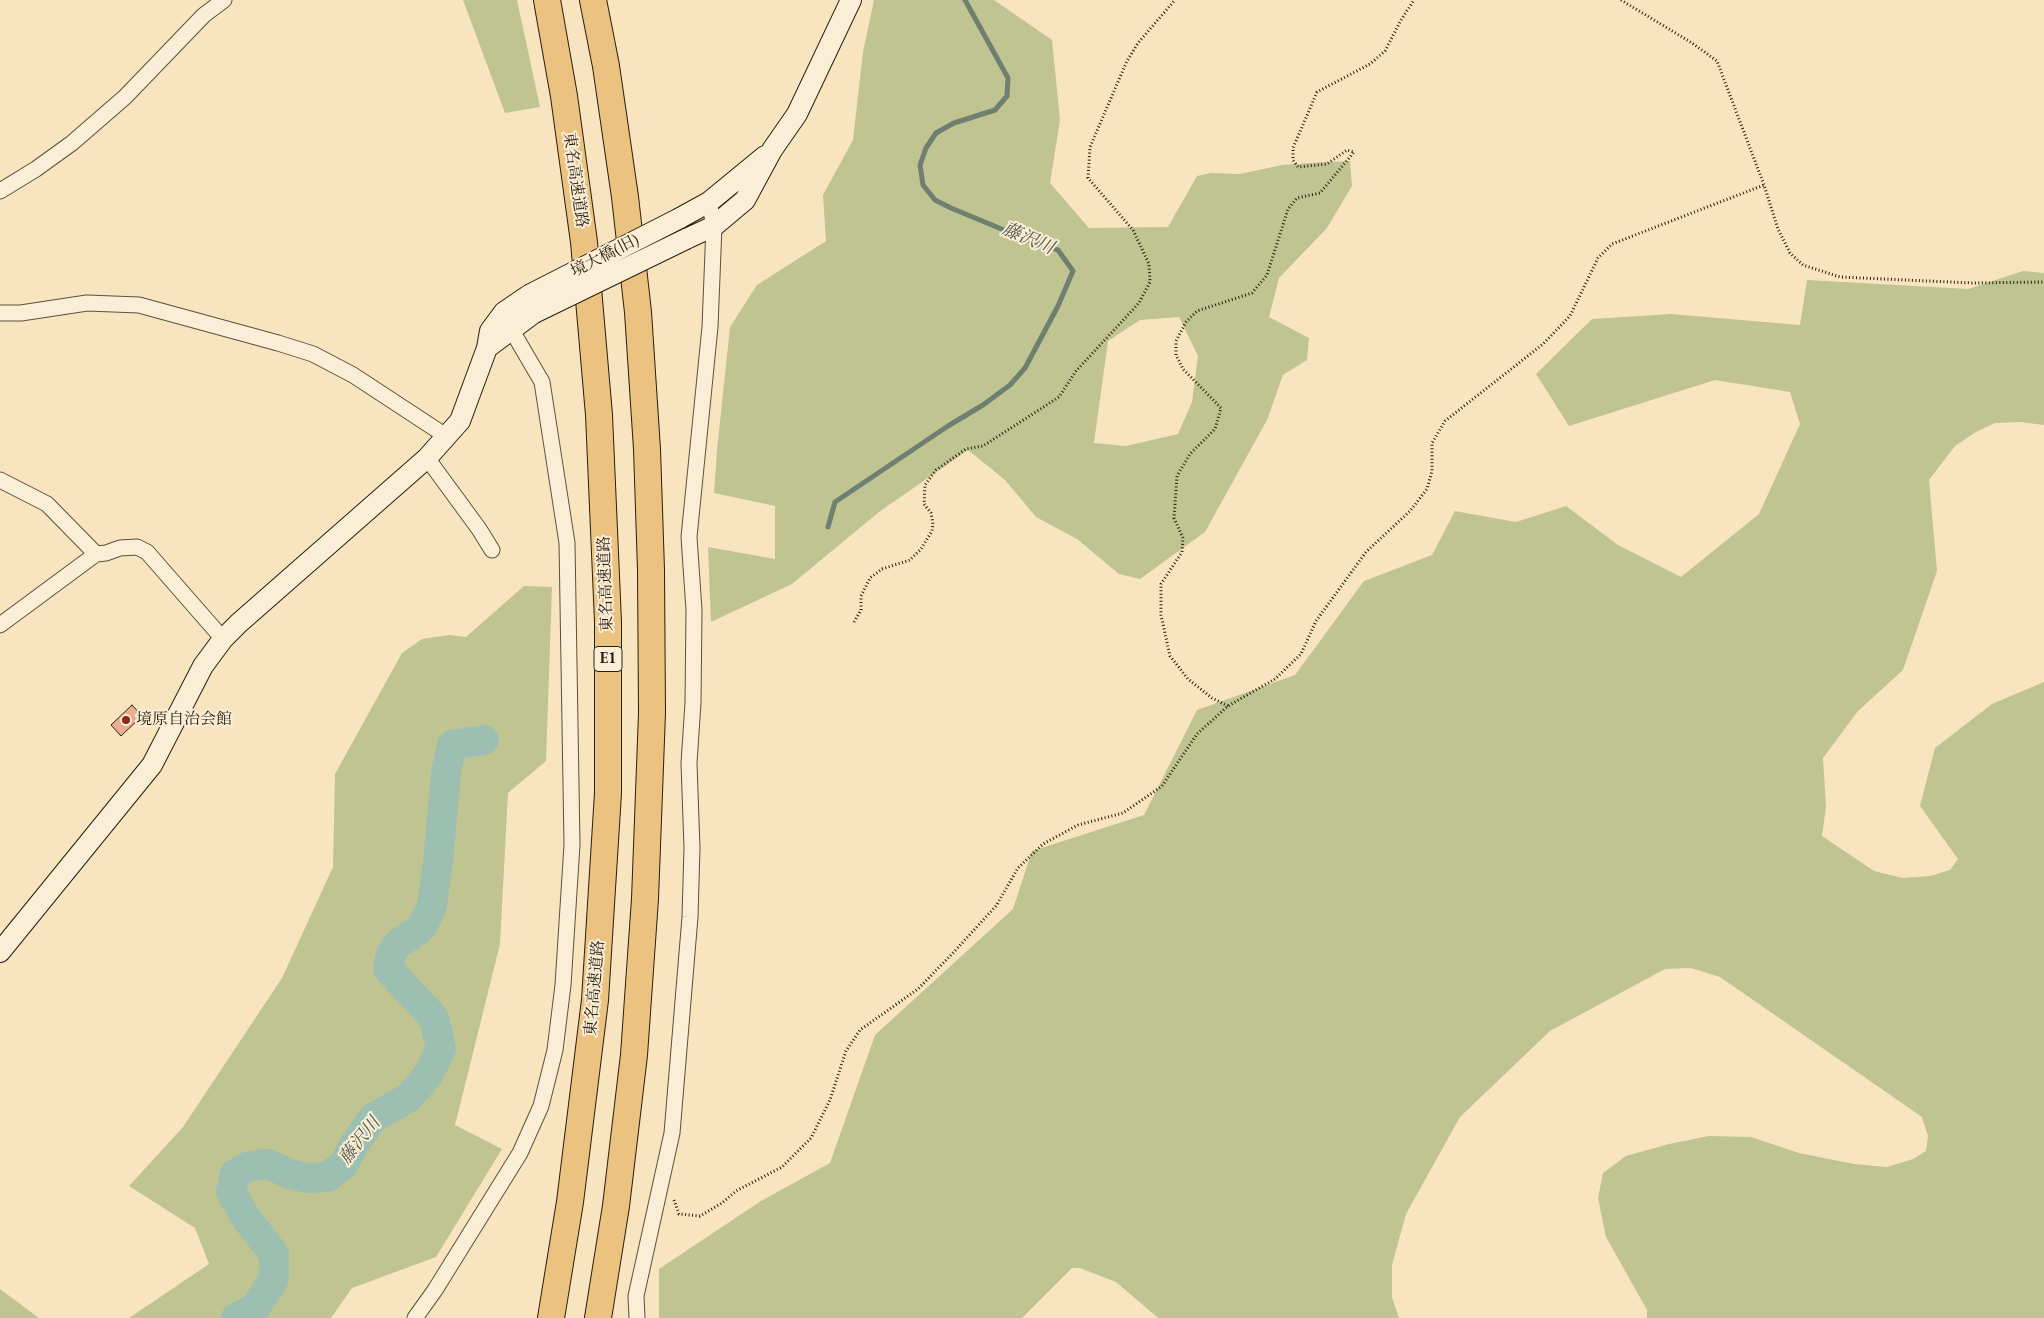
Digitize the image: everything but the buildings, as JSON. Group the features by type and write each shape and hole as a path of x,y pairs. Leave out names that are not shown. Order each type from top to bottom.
{"highway":[{"name":"東名高速道路","path":"547,0 564,96 584,242 599,414 608,622 608,793 596,1000 570,1202 551,1318"},
{"path":"593,0 606,66 625,197 638,312 647,448 651,570 652,713 645,899 634,1055 616,1206 598,1318"}],"street":[{"path":"0,191 36,169 72,143 126,97 204,15 224,0"},
{"path":"0,952 152,766 203,666 223,640 239,623 427,458 460,421 487,348 490,330 504,312 532,304 714,226 745,200 772,150 797,114 851,0"},
{"name":"境大橋(旧)","path":"532,304 709,202 772,150"},
{"path":"637,1318 636,1296 672,1133 690,917 692,848 689,763 693,703 694,610 690,538 710,327 714,226 709,202"},
{"path":"0,313 21,313 87,303 139,305 269,340 313,354 353,375 446,436"},
{"path":"487,348 510,329 532,304"},
{"path":"415,1318 435,1290 520,1153 541,1106 555,1050 563,985 572,845 567,543 542,382 510,329"},
{"path":"427,458 479,529 492,550"},
{"path":"0,480 47,504 96,554"},
{"path":"0,625 96,554 120,548 137,547 147,552 223,640"}],"path":[{"path":"854,622 861,610 861,596 870,578 882,569 910,560 921,549 932,531 931,513 924,504 925,484 936,470 966,449 983,446 1059,397 1076,371 1138,303 1150,282 1149,264 1133,230 1088,178 1090,146 1126,61 1138,43 1175,0"},
{"path":"1228,706 1212,698 1188,679 1170,656 1161,615 1161,584 1182,552 1183,538 1174,518 1177,476 1190,454 1215,429 1221,408 1183,368 1176,355 1176,341 1186,322 1197,311 1252,293 1266,275 1288,209 1297,198 1320,193 1354,152 1347,150 1327,164 1298,167 1293,160 1293,148 1317,92 1370,64 1385,51 1414,0"},
{"path":"1621,0 1692,43 1717,61 1764,185 1778,229 1790,253 1803,266 1840,277 1972,283 2044,282"},
{"path":"660,1189 673,1199 679,1214 700,1216 722,1203 736,1191 782,1167 811,1138 830,1100 846,1052 860,1030 918,989 996,906 1018,868 1043,844 1078,825 1123,813 1162,786 1197,734 1228,706 1276,679 1301,654 1316,621 1366,552 1410,512 1428,489 1432,472 1432,443 1446,421 1543,344 1570,316 1598,258 1612,244 1764,185"}],"green space":[{"path":"463,0 517,0 540,107 505,113"},
{"path":"874,0 994,0 1052,40 1060,120 1050,183 1089,228 1168,227 1197,176 1211,173 1240,174 1282,165 1350,161 1352,186 1327,228 1279,278 1269,317 1309,338 1307,360 1283,375 1267,420 1205,532 1140,579 1119,574 1077,539 1036,517 1005,480 968,450 879,512 792,584 711,622 708,547 775,559 775,506 714,493 730,327 757,285 826,241 823,195 853,140 863,52","holes":["1179,317 1198,356 1192,402 1178,434 1126,446 1094,443 1108,341 1140,320"]},
{"path":"2023,271 2044,273 2044,425 2020,422 1995,423 1976,432 1955,446 1929,480 1937,571 1903,670 1858,711 1823,758 1826,807 1822,836 1874,871 1903,878 1930,876 1950,870 1958,859 1920,806 1935,748 1992,704 2044,682 2044,1318 1647,1318 1647,1310 1606,1237 1598,1198 1603,1173 1626,1156 1669,1144 1709,1136 1751,1137 1799,1153 1854,1164 1887,1167 1913,1159 1926,1151 1928,1136 1922,1117 1720,977 1691,968 1665,969 1550,1031 1460,1117 1406,1214 1392,1265 1392,1297 1399,1318 1158,1318 1116,1282 1080,1268 1072,1268 1022,1318 659,1318 659,1269 761,1201 830,1163 875,1035 1013,909 1032,851 1144,815 1197,710 1295,675 1364,581 1432,555 1455,511 1516,522 1566,506 1618,545 1681,577 1759,514 1800,424 1790,392 1715,380 1569,426 1536,374 1592,319 1671,314 1800,325 1807,280 1968,289"},
{"path":"524,586 552,587 546,761 508,793 500,944 455,1125 502,1149 436,1257 352,1288 331,1318 129,1318 209,1264 195,1228 129,1186 183,1127 282,978 333,867 335,774 402,653 422,639 449,635 466,637"},
{"path":"0,1289 39,1318 0,1318"}],"waterway":[{"name":"藤沢川","path":"828,527 835,502 948,426 983,405 1010,385 1025,368 1058,306 1073,271 1058,250 1028,240 951,208 935,200 923,185 920,165 926,148 936,133 954,123 995,110 1007,96 1008,78 965,0"},
{"name":"藤沢川","path":"236,1318 255,1308 274,1279 274,1254 246,1218 231,1192 235,1174 249,1166 268,1164 290,1174 307,1178 327,1177 344,1164 355,1143 373,1118 408,1098 428,1075 441,1049 434,1018 388,969 391,954 398,944 422,927 432,906 446,772 452,745 484,740"}],"place":[{"name":"境原自治会館","path":"126,720"}]}
